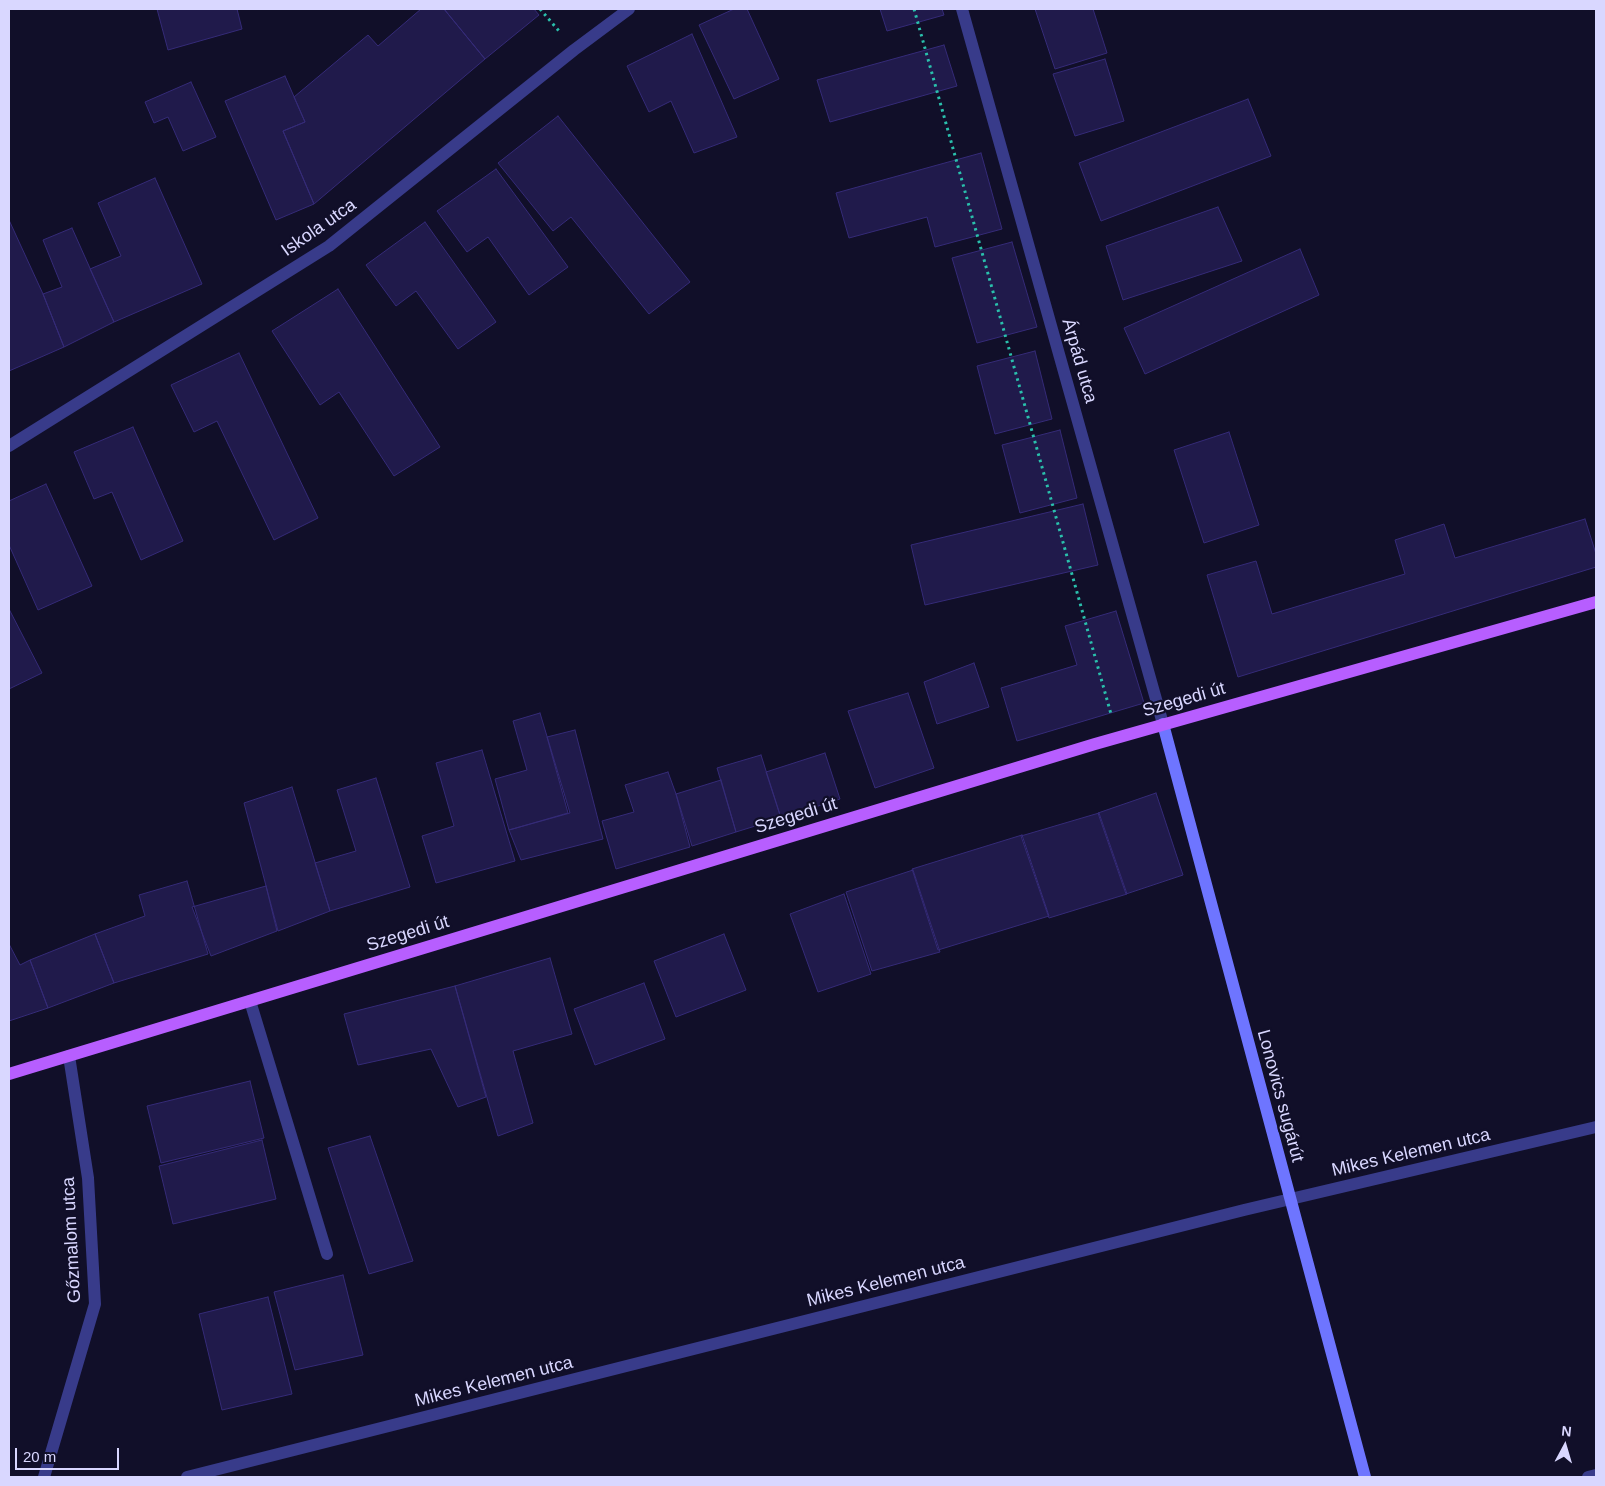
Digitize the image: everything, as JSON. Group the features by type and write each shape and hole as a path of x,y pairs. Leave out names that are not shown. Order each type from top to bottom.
{"main road":[{"name":"Szegedi út","path":"9,1074 1163,724 1596,602"}],"street":[{"name":"Iskola utca","path":"9,446 330,246 567,56 629,9"},
{"name":"Árpád utca","path":"962,9 1163,724"},
{"name":"Lonovics sugárút","path":"1163,724 1365,1477"},
{"path":"250,1001 327,1254"},
{"name":"Gőzmalom utca","path":"44,1477 95,1304 88,1178 69,1056"},
{"name":"Mikes Kelemen utca","path":"187,1477 1290,1199 1596,1127"},
{"path":"1588,1477 1596,1475"}],"path":[{"path":"914,9 1112,718"}],"building":[{"path":"157,9 237,9 242,29 168,50"},
{"path":"421,9 444,9 485,59 314,204 283,131 305,122 294,97 368,35 378,46"},
{"path":"444,9 534,9 539,15 485,59"},
{"path":"734,9 747,9 779,79 734,99 699,25"},
{"path":"880,9 942,9 944,15 887,31"},
{"path":"1035,9 1093,9 1107,53 1055,69"},
{"path":"692,34 737,137 694,153 671,101 649,112 627,66"},
{"path":"944,45 957,86 830,122 817,80"},
{"path":"1105,59 1124,121 1075,136 1053,74"},
{"path":"285,76 305,122 283,131 314,204 276,220 225,101"},
{"path":"191,82 216,137 183,151 168,117 154,123 145,102"},
{"path":"1248,99 1271,156 1101,221 1079,163"},
{"path":"558,116 690,282 649,314 571,217 553,231 498,163"},
{"path":"981,153 1002,229 935,247 927,217 849,238 836,193"},
{"path":"496,169 568,267 529,295 488,237 467,252 437,211"},
{"path":"155,178 202,284 114,322 90,269 121,256 98,203"},
{"path":"1218,207 1242,261 1123,300 1106,246"},
{"path":"9,220 43,294 64,347 9,371"},
{"path":"425,222 496,322 458,349 416,291 396,306 366,265"},
{"path":"72,228 114,322 64,347 43,294 62,287 43,240"},
{"path":"1012,242 1037,327 977,343 952,258"},
{"path":"1300,249 1319,295 1145,374 1124,328"},
{"path":"338,289 440,447 394,476 339,392 320,405 272,331"},
{"path":"1035,351 1052,419 995,434 977,366"},
{"path":"239,353 318,518 274,540 217,421 194,432 171,385"},
{"path":"133,427 183,541 141,560 112,492 94,499 74,452"},
{"path":"1060,430 1077,498 1020,513 1002,445"},
{"path":"1229,432 1259,525 1204,543 1174,450"},
{"path":"46,484 92,586 38,610 9,545 9,501"},
{"path":"1083,504 1098,565 925,605 911,545"},
{"path":"1585,519 1596,554 1596,567 1238,677 1207,575 1256,561 1272,614 1405,574 1395,540 1444,524 1455,558"},
{"path":"9,609 42,673 9,689"},
{"path":"1116,611 1144,703 1017,741 1001,688 1077,665 1065,626"},
{"path":"974,663 989,707 937,724 924,682"},
{"path":"908,693 934,768 875,788 848,711"},
{"path":"540,713 570,813 509,830 495,779 527,770 513,721"},
{"path":"575,730 603,839 521,860 509,830 568,813 547,737"},
{"path":"482,750 515,861 436,883 422,836 454,826 436,763"},
{"path":"825,753 840,799 781,818 766,772"},
{"path":"761,755 781,818 736,832 717,768"},
{"path":"668,772 690,847 616,869 602,821 634,812 625,785"},
{"path":"376,778 410,887 330,911 315,863 356,851 337,790"},
{"path":"721,780 736,832 692,846 676,794"},
{"path":"292,787 330,911 278,931 244,803"},
{"path":"1156,793 1183,875 1126,894 1098,813"},
{"path":"1099,813 1127,894 1049,918 1021,836"},
{"path":"1022,835 1049,916 938,950 912,869"},
{"path":"913,870 940,952 872,971 846,892"},
{"path":"187,881 208,954 114,983 95,934 145,916 139,895"},
{"path":"266,886 277,931 211,956 192,907"},
{"path":"844,894 871,974 818,992 790,914"},
{"path":"95,934 114,983 48,1008 30,960"},
{"path":"724,934 746,990 676,1017 654,961"},
{"path":"9,944 20,965 30,960 48,1008 9,1021"},
{"path":"550,958 572,1034 513,1051 533,1123 498,1136 455,986"},
{"path":"644,983 665,1039 595,1065 574,1009"},
{"path":"455,986 486,1097 458,1107 431,1049 358,1065 344,1014"},
{"path":"250,1081 264,1138 161,1163 147,1106"},
{"path":"370,1136 413,1261 369,1274 328,1148"},
{"path":"262,1140 276,1199 173,1224 159,1166"},
{"path":"343,1275 363,1355 295,1370 274,1292"},
{"path":"268,1297 292,1394 222,1410 199,1314"}]}
